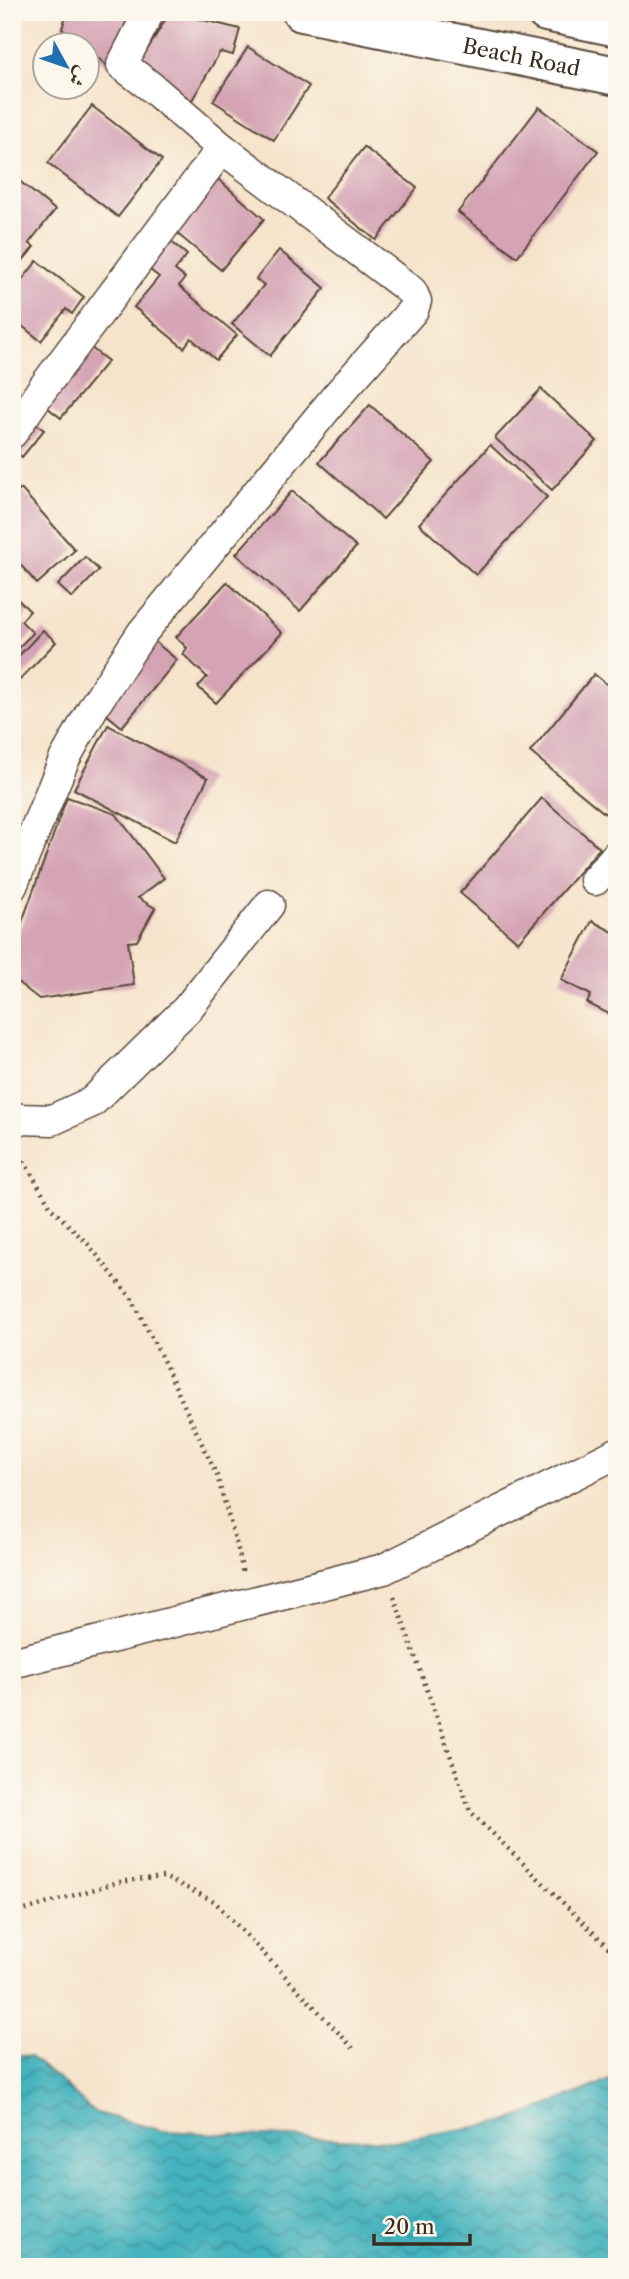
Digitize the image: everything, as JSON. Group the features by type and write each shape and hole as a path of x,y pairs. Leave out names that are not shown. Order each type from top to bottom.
{"highway":[{"name":"Beach Road","path":"302,12 617,76"},
{"path":"546,12 617,27"}],"street":[{"path":"12,886 64,760 94,706 142,633 335,398 413,310 416,301 405,286 222,148 122,65 149,12"},
{"path":"12,433 222,148"},
{"path":"595,880 617,855"},
{"path":"12,1116 19,1119 52,1120 92,1102 187,1009 269,905"},
{"path":"12,1663 384,1569 617,1453"}],"path":[{"path":"12,1141 52,1209 89,1245 132,1299 217,1476 239,1553 247,1603"},
{"path":"384,1569 470,1811 617,1956"},
{"path":"12,1914 118,1882 164,1877 214,1901 353,2048"}],"water":[{"path":"12,2055 29,2056 93,2112 163,2131 393,2141 509,2121 617,2077 617,2267 12,2267"}],"building":[{"path":"67,12 110,12 127,18 111,69 102,62 102,32 66,32 62,29"},
{"path":"170,12 240,29 233,55 220,52 192,100 137,67"},
{"path":"248,47 309,86 274,140 213,101"},
{"path":"92,106 162,160 118,217 48,163"},
{"path":"539,107 598,151 517,257 458,212"},
{"path":"364,147 417,188 376,240 324,198"},
{"path":"12,175 55,210 29,243 34,247 12,274"},
{"path":"218,179 264,219 221,270 174,231"},
{"path":"168,239 187,255 175,270 185,278 179,286 237,335 216,360 191,338 184,348 134,307 159,277 145,266"},
{"path":"279,250 325,288 270,356 232,324 264,285 256,279"},
{"path":"37,261 84,297 72,314 66,309 41,341 12,318 12,293"},
{"path":"90,347 108,361 61,418 43,404"},
{"path":"541,389 597,441 552,490 495,438"},
{"path":"370,405 434,462 383,519 319,462"},
{"path":"33,422 44,430 22,457 12,449"},
{"path":"490,445 547,497 476,575 419,524"},
{"path":"21,489 75,550 37,584 12,555 12,497"},
{"path":"292,491 356,547 300,611 236,554"},
{"path":"85,557 99,570 72,598 58,585"},
{"path":"227,582 282,633 216,703 198,687 207,677 183,654 187,648 176,637"},
{"path":"12,594 30,611 21,621 33,633 12,654"},
{"path":"43,630 56,642 12,688 12,663"},
{"path":"154,641 177,660 122,727 99,708"},
{"path":"594,674 617,693 617,805 608,816 530,752"},
{"path":"108,725 208,778 175,842 74,789"},
{"path":"67,797 116,814 164,878 138,898 155,908 137,941 128,942 134,985 39,999 12,978 12,950"},
{"path":"542,798 600,848 518,942 460,893"},
{"path":"592,921 617,934 617,1018 587,1003 591,995 561,980"}]}
